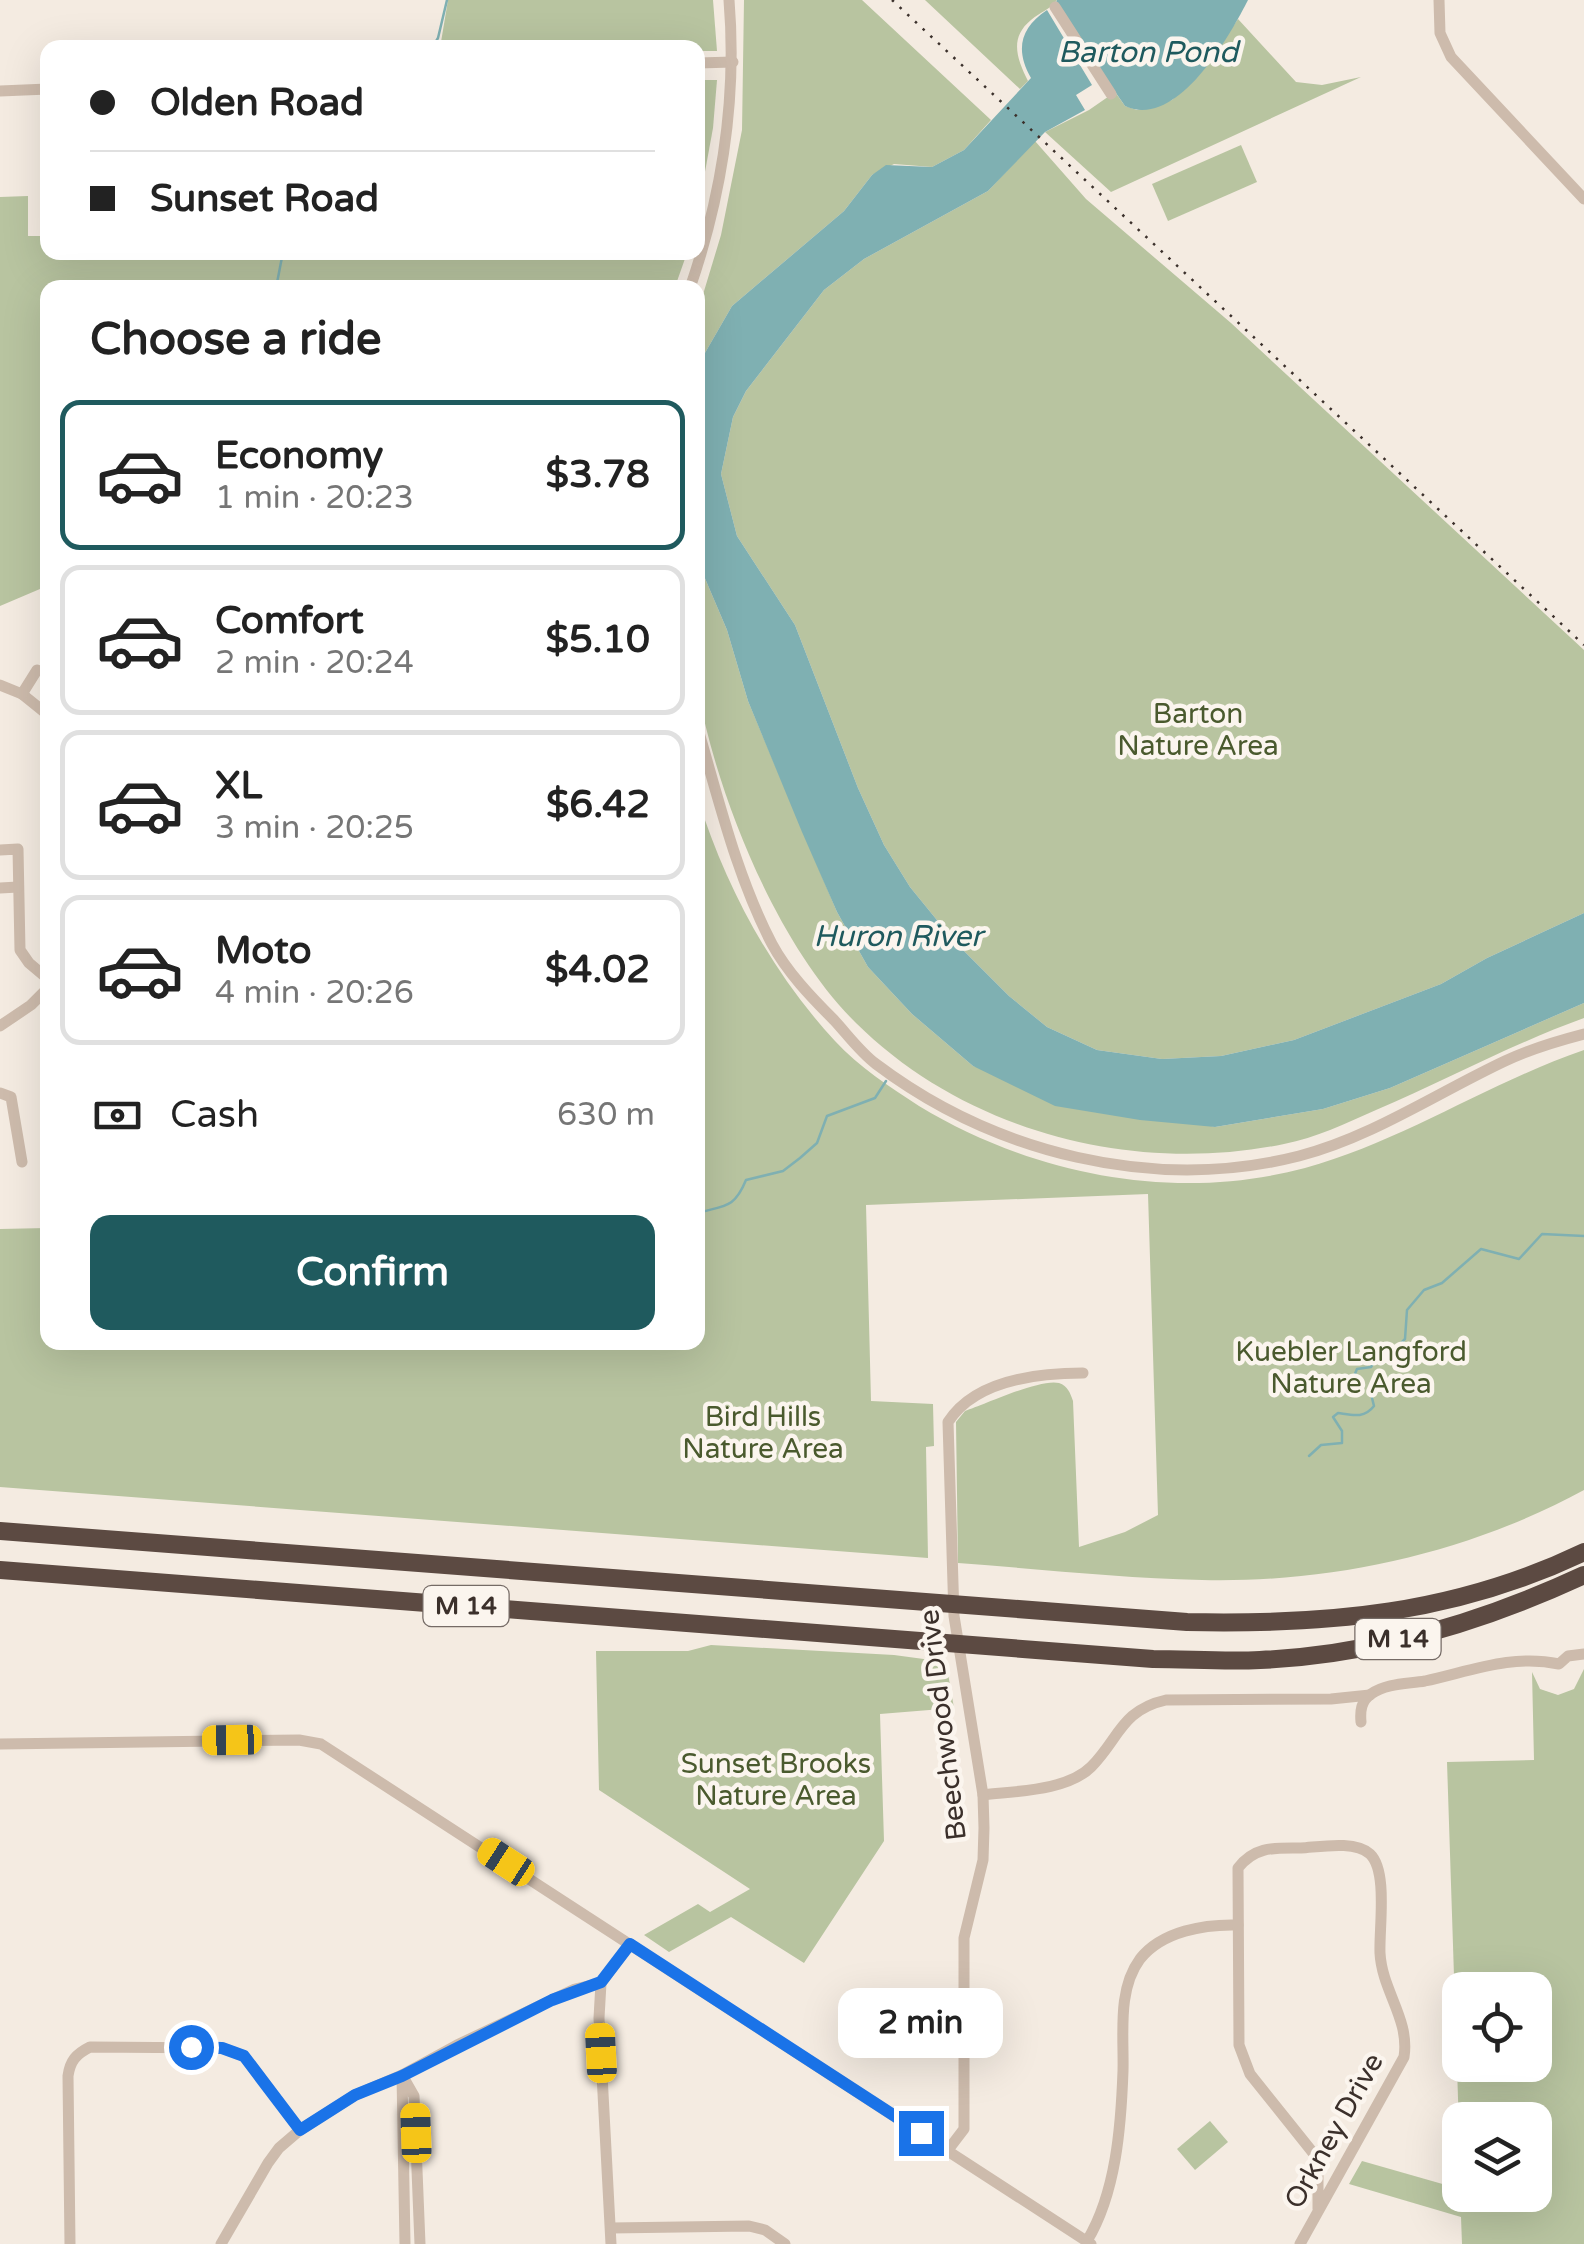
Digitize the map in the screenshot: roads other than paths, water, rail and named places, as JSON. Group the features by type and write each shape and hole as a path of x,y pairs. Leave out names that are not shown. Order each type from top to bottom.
{"highway":[{"name":"M 14","path":"0,1530 1187,1622 1280,1624 1424,1608 1528,1575 1584,1552"},
{"name":"M 14","path":"0,1570 980,1646 1153,1658 1261,1660 1416,1636 1488,1615 1584,1574"}],"street":[{"path":"705,236 724,152 733,62 729,0"},
{"path":"1439,0 1440,33 1451,57 1584,200"},
{"path":"1055,6 1112,94"},
{"path":"705,64 733,62"},
{"path":"0,91 40,89"},
{"path":"22,694 37,670"},
{"path":"0,684 40,709"},
{"path":"705,753 738,864 773,946 806,992 872,1061 927,1099 1016,1140 1142,1168 1253,1166 1302,1155 1356,1136 1507,1060 1584,1034"},
{"path":"0,850 18,849 20,950 40,971"},
{"path":"0,888 18,888"},
{"path":"0,1026 40,996"},
{"path":"6,1095 22,1162"},
{"name":"Beechwood Drive","path":"948,2150 964,2129 964,1938 983,1860 983,1795 954,1616 948,1422 956,1409 978,1394 1025,1377 1082,1374"},
{"path":"983,1795 1076,1778 1091,1767 1125,1722 1151,1703 1370,1695 1388,1686 1501,1662 1536,1659 1559,1664 1568,1656 1584,1654"},
{"path":"1361,1722 1360,1710 1370,1695"},
{"path":"0,1744 299,1740 320,1744 1089,2242 1099,2221 1115,2154 1123,2072 1122,2021 1128,1984 1139,1960 1185,1930 1238,1925 1239,2045 1250,2074 1318,2159 1318,2208"},
{"name":"Orkney Drive","path":"1238,1925 1238,1868 1249,1854 1266,1848 1346,1847 1371,1855 1380,1880 1380,1956 1385,1986 1404,2022 1404,2057 1300,2244"},
{"path":"612,2244 599,2018 601,1982 630,1944"},
{"path":"221,2244 279,2148 300,2130 355,2095 402,2076 518,2016 601,1982"},
{"path":"70,2244 68,2076 70,2063 79,2052 90,2047 222,2048 244,2056 300,2130"},
{"path":"402,2076 405,2244"},
{"path":"402,2076 414,2096 420,2244"},
{"path":"611,2228 750,2226 766,2230 785,2244"}],"water":[{"name":"Barton Pond","path":"1057,0 1248,0 1199,76 1163,105 1144,110 1125,106 1055,5"},
{"name":"Huron River","path":"1047,10 1092,85 1076,95 1085,110 1045,132 988,191 864,259 824,290 746,391 733,417 721,474 737,536 795,625 858,788 884,845 910,887 954,941 1009,996 1047,1027 1097,1050 1162,1059 1221,1056 1294,1040 1441,984 1584,913 1584,1003 1390,1088 1323,1109 1215,1127 1055,1106 973,1066 912,1014 868,967 837,912 748,701 727,630 705,578 705,353 732,306 844,211 872,175 886,165 932,167 964,150 1031,78 1023,58 1023,40"}],"waterway":[{"path":"437,40 447,0"},
{"path":"278,280 281,260"},
{"path":"705,1211 733,1201 746,1180 783,1171 817,1143 827,1116 875,1098 886,1081"},
{"path":"1349,1388 1357,1369 1371,1367 1381,1351 1395,1349 1405,1339 1407,1310 1424,1290 1442,1283 1481,1249 1519,1259 1542,1234 1584,1236"},
{"path":"1309,1456 1321,1445 1342,1443 1342,1431 1333,1417 1338,1413 1366,1413 1374,1406 1372,1398"}],"railway":[{"path":"892,0 1584,645"}],"park label":[{"name":"Barton Nature Area","path":"1198,730"},
{"name":"Kuebler Langford Nature Area","path":"1351,1368"},
{"name":"Bird Hills Nature Area","path":"763,1433"},
{"name":"Sunset Brooks Nature Area","path":"776,1780"}]}
